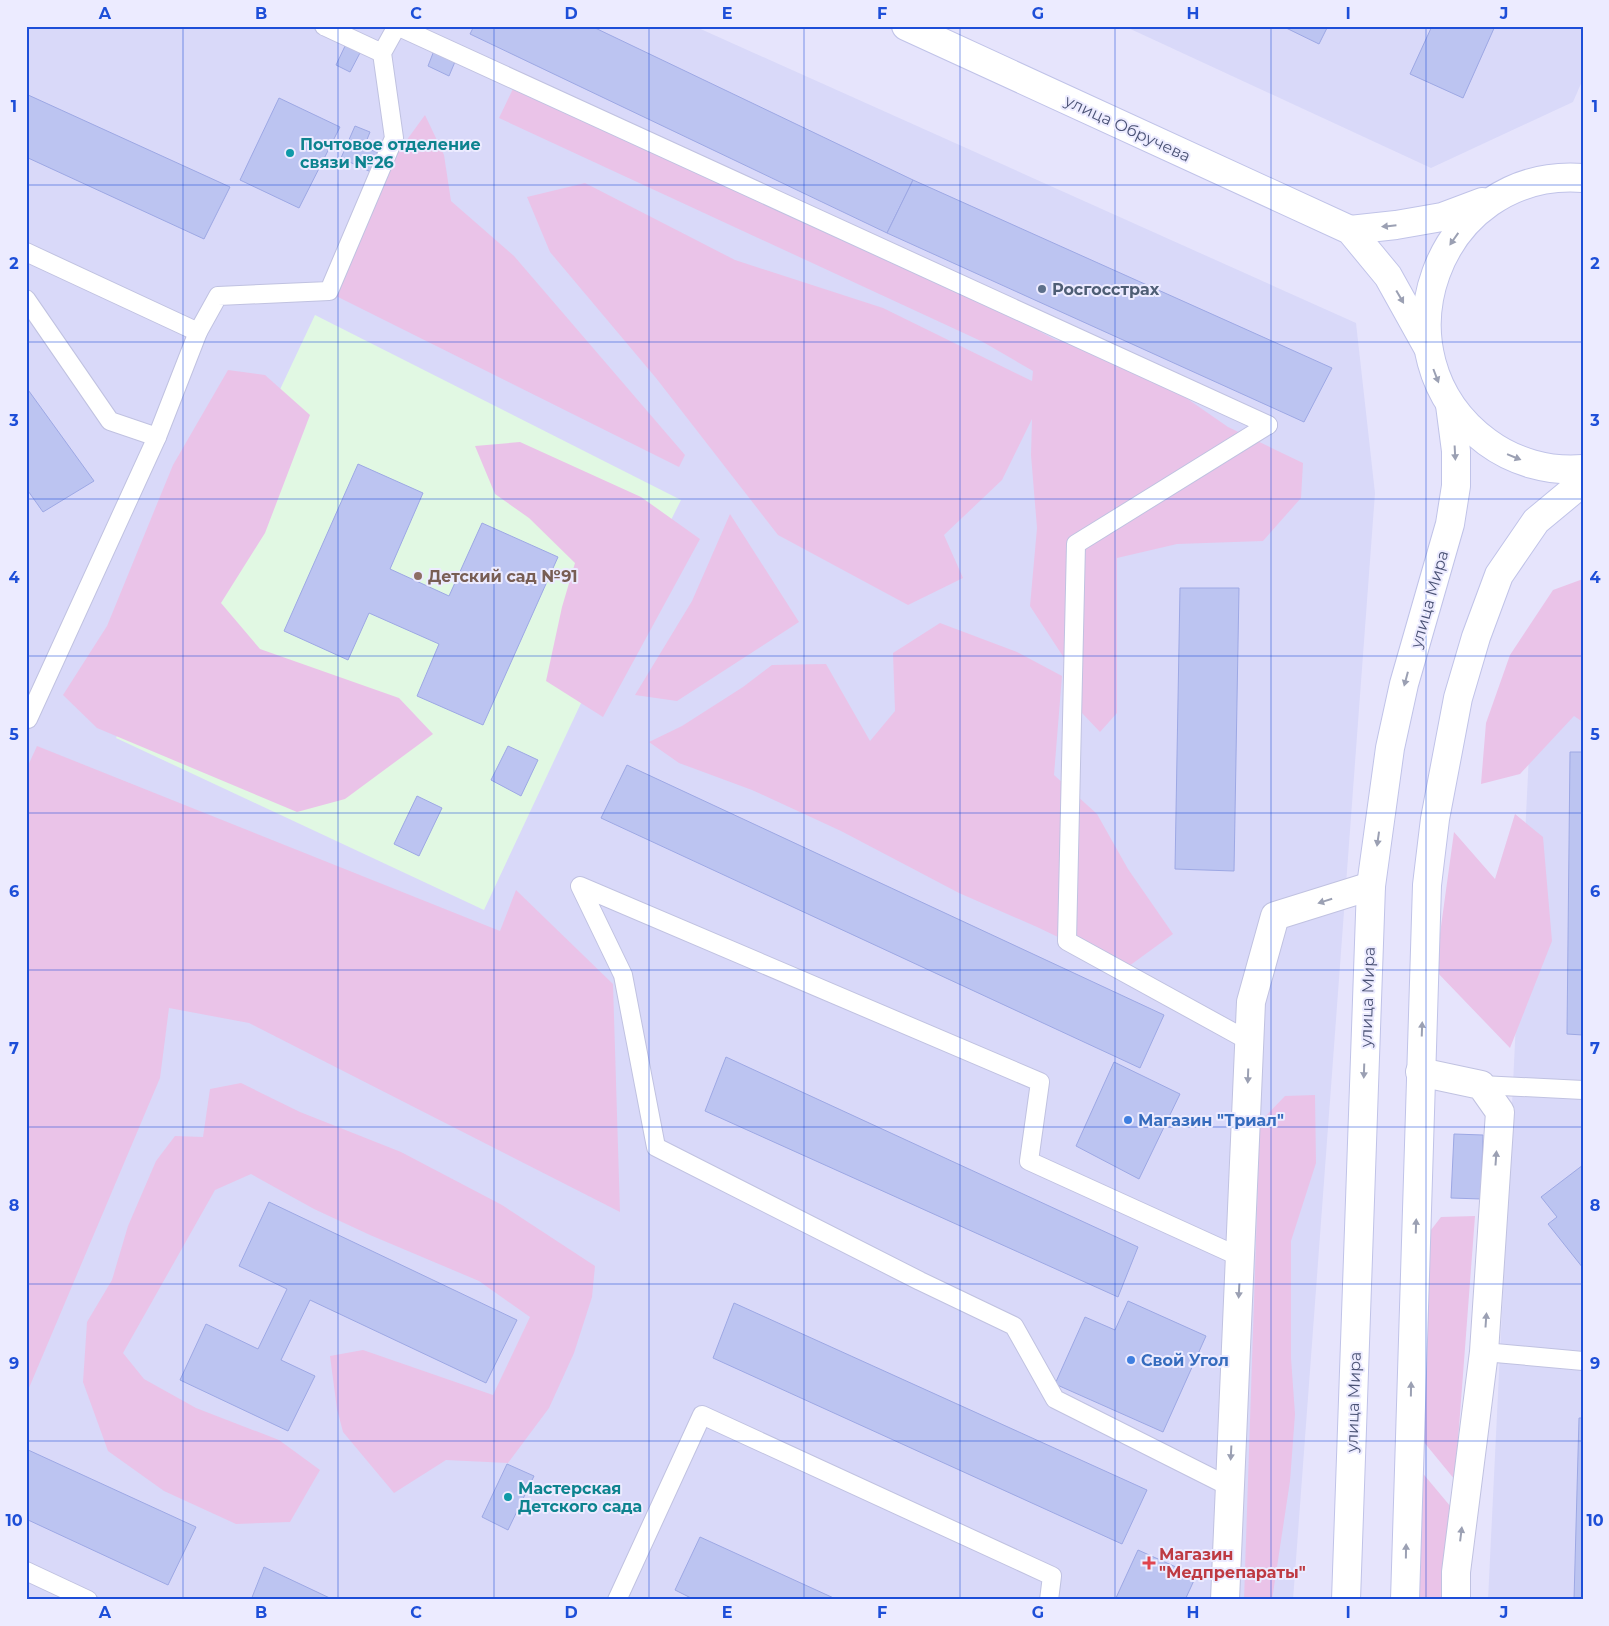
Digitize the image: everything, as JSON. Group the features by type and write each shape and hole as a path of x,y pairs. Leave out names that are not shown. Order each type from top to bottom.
{"main road":[{"name":"улица Обручева","path":"906,26 1350,230 1388,276 1427,346"},
{"path":"1544,180 1583,158"},
{"path":"1350,230 1442,217 1523,186 1544,180 1571,177 1583,178"},
{"path":"1502,195 1478,212 1457,234 1441,258 1430,287 1426,316 1427,346 1435,376 1450,405 1472,431 1500,452 1532,465 1567,470 1583,469"},
{"name":"улица Мира","path":"1346,1600 1371,886 1390,748 1404,684 1450,524 1456,486 1456,451 1450,405"},
{"path":"1405,1600 1426,885 1435,819 1458,698 1476,637 1499,575 1536,521 1583,482"},
{"path":"1225,1600 1251,1002 1275,916 1371,886"},
{"path":"1420,1072 1481,1085 1500,1112 1484,1352 1456,1572 1456,1600"}],"lane":[{"path":"324,26 382,53"},
{"path":"26,718 28,719 157,437 198,332 218,296 329,291 394,138 382,53 397,26 1268,425 1076,544 1067,941 1249,1040"},
{"path":"26,252 198,332"},
{"path":"26,299 110,421 157,437"},
{"path":"1230,1487 1055,1399 1014,1326 920,1281 656,1147 623,975 580,886 1040,1082 1029,1161 1240,1257"},
{"path":"1481,1085 1583,1090"},
{"path":"1484,1352 1583,1361"},
{"path":"617,1600 702,1415 1052,1576 1049,1600"},
{"path":"26,1571 88,1600"}],"shaded area":[{"path":"26,26 694,26 1356,323 1375,493 1293,1600 26,1600"},
{"path":"1124,26 1583,26 1583,79 1573,102 1431,168"},
{"path":"521,72 901,252 1000,311 1056,340 1104,350 1166,384 1228,427 1303,463 1301,498 1263,541 1177,544 1117,558 1117,713 1100,732 1082,713 1070,667 1030,606 1037,528 1031,455 1032,419 1002,480 944,535 963,578 908,605 778,535 656,378 550,252 527,197 585,183 735,260 883,308 1032,381 1033,371 983,342 499,118"},
{"path":"425,115 444,155 451,201 514,256 685,455 679,467 336,296 387,167"},
{"name":"Детский сад №91","path":"315,315 681,500 605,652 484,910 116,738"},
{"path":"228,370 265,375 310,415 265,533 221,603 260,649 399,698 433,734 345,799 297,812 97,728 63,695 107,626 173,465"},
{"path":"520,442 641,497 700,539 603,717 546,681 562,607 575,563 529,518 495,494 475,446"},
{"path":"730,514 799,622 677,701 635,695 692,601"},
{"path":"1583,579 1583,722 1574,716 1520,774 1481,784 1486,723 1510,655 1553,590"},
{"path":"940,623 1017,652 1062,676 1054,775 1097,814 1128,869 1173,934 1125,969 1037,927 959,893 841,831 752,790 679,763 649,742 682,726 743,687 772,665 826,664 870,741 895,711 893,653"},
{"path":"1583,641 1583,1600 1488,1600 1533,671"},
{"path":"37,746 500,931 516,890 613,984 620,1212 249,1023 169,1008 160,1078 26,1395 26,770"},
{"path":"1515,814 1543,837 1552,941 1510,1048 1435,970 1454,832 1495,879"},
{"path":"241,1083 300,1112 401,1152 502,1205 595,1266 592,1297 574,1353 549,1408 508,1463 446,1460 394,1493 343,1432 337,1409 330,1356 363,1350 493,1395 530,1317 479,1281 314,1209 251,1174 215,1190 123,1353 144,1379 196,1408 279,1440 320,1470 290,1522 236,1524 164,1491 108,1451 83,1382 87,1322 112,1280 128,1226 156,1161 175,1136 203,1137 210,1089"},
{"path":"1315,1095 1316,1163 1291,1241 1291,1358 1295,1414 1290,1481 1272,1600 1244,1600 1260,1122 1285,1096"},
{"path":"1475,1216 1455,1480 1414,1430 1431,1230 1441,1217"},
{"path":"1420,1470 1461,1519 1459,1600 1418,1600"}],"building":[{"path":"474,26 591,26 913,180 887,233 470,34"},
{"path":"1282,26 1328,26 1319,44"},
{"path":"1432,26 1495,26 1463,98 1410,74"},
{"path":"346,44 361,51 350,72 336,65"},
{"path":"435,48 457,57 449,76 428,66"},
{"path":"26,94 230,187 204,239 26,157"},
{"name":"Почтовое отделение связи №26","path":"279,98 340,127 299,208 240,180"},
{"path":"355,126 370,132 364,147 379,153 371,172 341,158"},
{"path":"913,180 1332,368 1304,422 887,233"},
{"path":"26,387 94,481 43,512 26,488"},
{"path":"358,464 423,493 390,569 449,596 482,523 558,557 483,725 417,696 439,644 369,613 348,660 284,631"},
{"path":"1180,588 1239,588 1234,871 1175,869"},
{"path":"508,746 538,760 521,796 491,780"},
{"path":"1570,752 1583,752 1583,1035 1567,1034"},
{"path":"627,765 1164,1015 1140,1068 601,818"},
{"path":"417,796 442,808 419,856 394,844"},
{"path":"726,1057 1138,1247 1118,1297 705,1111"},
{"name":"Магазин \"Триал\"","path":"1114,1062 1180,1094 1139,1179 1076,1146"},
{"path":"1454,1134 1483,1135 1481,1199 1451,1198"},
{"path":"1583,1165 1583,1268 1548,1224 1557,1217 1541,1197"},
{"path":"269,1202 517,1320 486,1383 310,1300 281,1360 315,1376 288,1431 180,1380 206,1324 258,1349 287,1289 239,1266"},
{"name":"Свой Угол","path":"1128,1301 1206,1336 1163,1432 1055,1384 1085,1317 1115,1330"},
{"path":"734,1303 1147,1490 1122,1544 713,1358"},
{"path":"1579,1418 1583,1418 1583,1600 1574,1600"},
{"path":"26,1449 196,1527 168,1585 26,1519"},
{"name":"Мастерская Детского сада","path":"507,1464 534,1476 508,1530 482,1517"},
{"path":"700,1537 838,1600 695,1600 675,1590"},
{"name":"Магазин \"Медпрепараты\"","path":"1138,1550 1196,1576 1185,1600 1115,1600"},
{"path":"264,1567 334,1600 251,1600"}],"place":[{"name":"Почтовое отделение связи №26","path":"290,153"},
{"name":"Росгосстрах","path":"1042,289"},
{"name":"Детский сад №91","path":"418,576"},
{"name":"Магазин \"Триал\"","path":"1128,1120"},
{"name":"Свой Угол","path":"1131,1360"},
{"name":"Мастерская Детского сада","path":"508,1497"},
{"name":"Магазин \"Медпрепараты\"","path":"1149,1563"}]}
